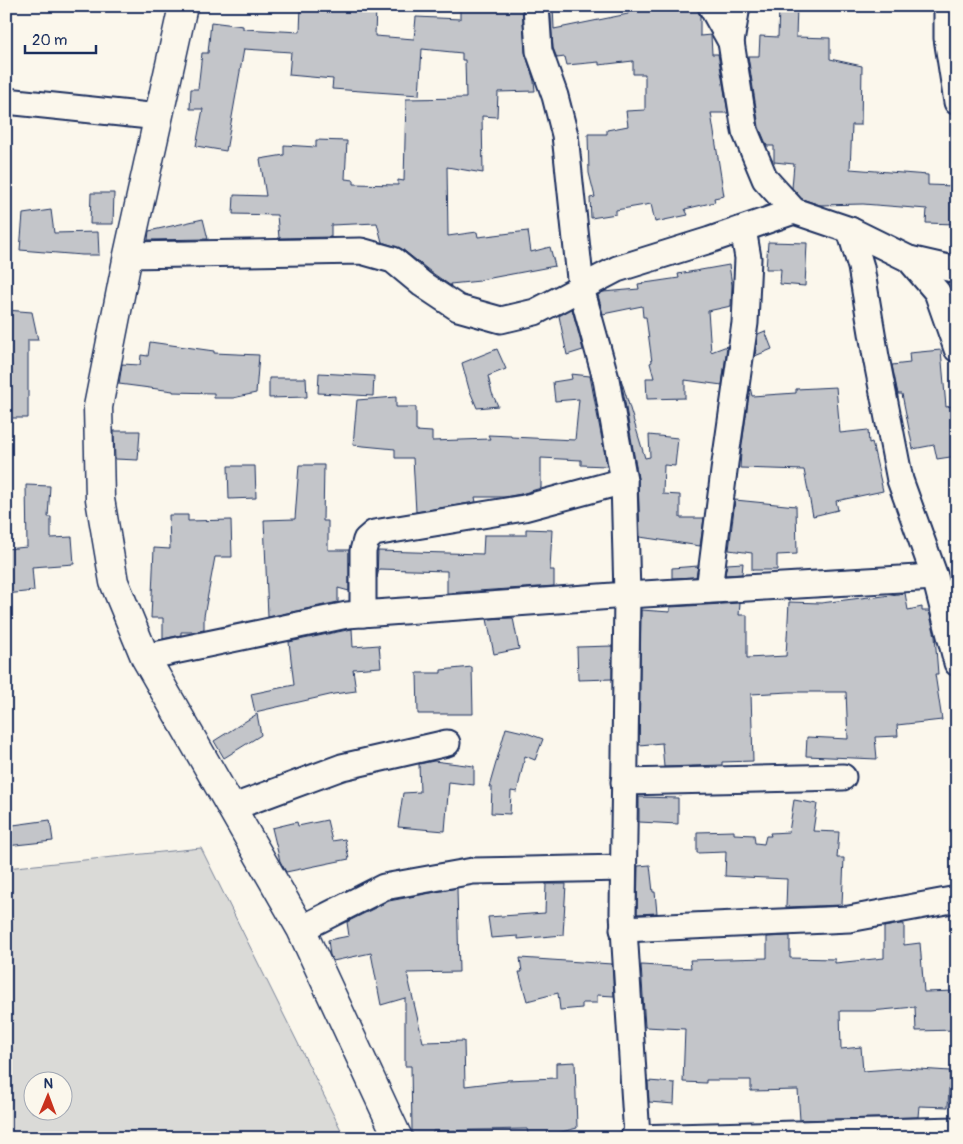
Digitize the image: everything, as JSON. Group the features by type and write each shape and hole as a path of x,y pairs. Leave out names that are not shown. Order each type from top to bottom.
{"street":[{"path":"183,6 128,255 98,407 100,499 114,582 145,658 301,929 398,1138"},
{"path":"536,6 539,51 555,96 565,135 581,288 606,379 624,481 627,595 623,868 624,930 635,1137 957,1130"},
{"path":"711,6 731,42"},
{"path":"737,6 731,42 745,131 766,179 794,211 850,230 909,259 957,270"},
{"path":"947,6 947,38 957,102"},
{"path":"6,101 159,117"},
{"path":"128,255 361,251 393,260 422,284 458,308 501,320 535,312 617,269 744,229 794,211"},
{"path":"709,590 745,323 748,258 744,229"},
{"path":"850,230 861,267 900,480 935,577 957,664"},
{"path":"909,259 937,292 957,349"},
{"path":"363,614 362,551 366,540 374,533 524,508 624,481"},
{"path":"145,658 347,615 627,595 935,577"},
{"path":"231,808 342,767 448,743"},
{"path":"624,782 842,777"},
{"path":"301,929 384,887 472,871 623,868"},
{"path":"624,930 849,919 957,899"}],"shaded area":[{"path":"201,848 345,1138 6,1138 6,868"}],"building":[{"path":"301,6 376,6 375,36 414,39 416,17 460,19 460,6 522,6 525,52 534,81 535,91 498,92 497,117 482,116 483,173 447,167 448,236 477,232 478,237 528,231 531,252 550,247 555,266 480,281 450,284 451,286 402,249 382,242 377,223 331,225 331,237 279,238 277,215 233,214 234,195 266,196 260,159 284,155 284,145 316,147 316,140 347,141 345,179 354,180 354,184 398,185 398,180 404,181 406,99 466,98 465,60 462,60 462,53 422,49 419,95 332,89 333,79 289,75 291,52 244,49 226,151 196,146 203,109 190,109 191,89 198,89 202,53 208,53 211,22 243,26 243,29 300,32"},
{"path":"550,6 553,6 554,29 628,14 628,9 697,9 700,16 700,36 711,35 712,54 718,54 728,113 711,113 724,196 714,198 715,202 685,209 688,215 655,222 651,204 616,210 616,214 591,218 590,198 595,197 589,173 588,134 607,134 607,130 628,126 626,111 645,110 645,74 633,74 633,61 599,65 599,62 567,65 565,57 557,58 553,48"},
{"path":"779,6 797,6 796,37 830,38 830,59 862,66 861,125 852,125 850,169 928,175 928,185 954,186 953,203 956,204 955,224 926,223 927,209 863,204 820,205 802,199 792,188 794,164 774,162 774,146 767,146 759,127 748,56 759,56 760,36 778,37"},
{"path":"91,193 114,193 113,224 90,224"},
{"path":"51,210 54,233 98,232 99,255 20,250 23,214"},
{"path":"203,219 208,239 148,240 149,231"},
{"path":"768,242 807,243 805,286 780,284 781,269 766,269"},
{"path":"729,265 732,285 731,306 708,311 711,352 727,346 722,385 685,380 685,398 647,399 646,378 654,378 650,363 652,362 646,317 643,317 642,306 603,314 598,295 603,292 639,289 638,284 679,278 678,274"},
{"path":"572,309 583,350 567,355 559,316"},
{"path":"6,310 32,312 38,340 28,340 28,418 6,418"},
{"path":"765,331 772,349 755,356 758,334"},
{"path":"150,342 214,351 214,353 259,355 256,393 233,398 214,398 214,393 173,392 119,384 122,364 140,365 141,355 148,356"},
{"path":"497,349 506,369 488,376 492,393 498,406 477,408 469,389 462,363"},
{"path":"941,350 946,407 952,406 957,431 957,456 937,459 934,445 913,449 902,394 898,394 892,365 910,363 909,353"},
{"path":"319,373 374,376 373,396 318,393"},
{"path":"571,374 590,376 607,466 581,465 581,460 541,458 541,488 504,497 475,497 476,502 416,512 413,458 395,458 395,449 353,445 357,400 396,397 396,407 416,407 416,431 432,432 432,441 490,439 488,435 575,440 579,399 555,401 553,382 572,379"},
{"path":"269,378 306,378 307,397 269,398"},
{"path":"621,379 645,458 650,457 649,435 678,438 675,466 664,465 663,494 680,495 680,518 704,518 700,546 640,537 638,478"},
{"path":"750,387 752,396 796,393 796,389 836,387 840,433 868,430 869,443 872,442 883,491 836,501 838,510 813,516 804,470 740,468"},
{"path":"114,431 140,431 138,460 115,459"},
{"path":"299,465 324,465 323,521 328,521 328,550 349,550 349,591 338,588 338,602 268,617 264,520 295,519"},
{"path":"228,466 255,466 256,498 229,499"},
{"path":"26,485 50,486 48,517 51,517 51,538 72,537 74,564 32,567 34,591 6,594 6,549 27,547"},
{"path":"735,500 796,506 797,554 777,555 777,570 752,570 752,553 729,550"},
{"path":"169,515 188,515 188,521 231,520 232,557 215,557 204,616 204,630 181,632 181,635 163,639 163,618 151,618 154,548 170,549"},
{"path":"526,529 552,530 550,570 554,570 554,586 447,593 447,571 379,569 377,578 378,551 483,554 484,535 526,535"},
{"path":"743,563 742,574 725,575 727,564"},
{"path":"698,566 696,577 672,578 672,568"},
{"path":"905,593 908,610 922,607 922,611 929,611 935,636 938,674 935,674 942,720 897,725 898,736 875,737 877,759 806,756 807,737 848,739 846,692 751,694 753,761 722,762 722,765 664,767 662,743 639,745 641,610 670,612 670,607 740,603 739,615 747,615 747,658 786,656 789,602 821,603"},
{"path":"513,618 519,649 494,654 487,619"},
{"path":"352,629 353,647 379,645 381,667 353,669 356,691 334,694 255,712 251,694 294,685 289,642"},
{"path":"612,646 612,679 578,680 577,647"},
{"path":"472,667 473,714 418,714 417,673 441,673 441,670"},
{"path":"257,714 261,735 224,758 214,741"},
{"path":"506,728 543,739 535,760 525,756 517,792 511,791 510,814 491,813 492,787 489,787"},
{"path":"434,761 474,766 474,785 449,782 445,831 398,827 403,793 420,792 419,764"},
{"path":"639,797 678,798 678,824 639,822"},
{"path":"794,800 817,804 813,831 839,832 837,858 844,858 842,905 786,907 787,879 725,876 726,852 697,853 697,832 734,831 734,834 754,835 755,843 764,844 766,836 771,836 770,833 789,832"},
{"path":"50,820 53,841 6,846 6,826"},
{"path":"327,820 332,841 345,839 349,859 286,872 280,861 272,828 297,822 298,826"},
{"path":"650,865 657,913 637,914 638,866"},
{"path":"546,884 566,884 563,935 518,939 518,936 491,938 488,917 545,913"},
{"path":"457,888 459,972 407,973 423,1042 464,1041 465,1086 507,1080 556,1078 556,1063 575,1062 577,1128 539,1138 529,1138 527,1129 433,1131 433,1138 413,1138 411,1066 405,1066 405,998 381,1005 371,953 333,961 330,955 328,940 349,936 347,922 389,901"},
{"path":"904,924 904,945 920,943 924,992 957,991 957,1030 916,1031 915,1007 871,1011 840,1011 841,1049 861,1047 863,1071 903,1068 950,1071 948,1107 919,1106 918,1117 800,1120 798,1090 751,1091 751,1080 706,1080 706,1083 683,1082 685,1029 645,1027 641,965 691,968 690,960 767,958 767,937 790,936 790,958 835,959 835,963 884,958 884,927"},
{"path":"520,958 612,964 614,996 597,995 597,1003 582,1003 582,1008 560,1010 558,993 527,1001 519,972 522,972"},
{"path":"648,1081 675,1083 674,1104 649,1102"}]}
